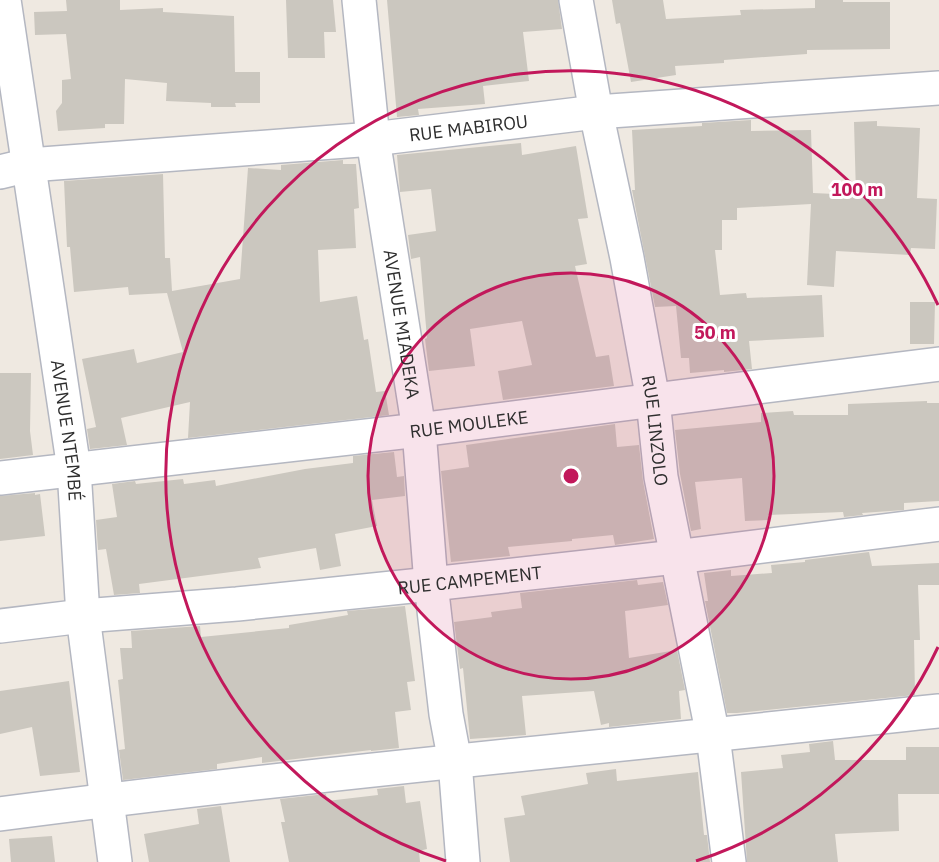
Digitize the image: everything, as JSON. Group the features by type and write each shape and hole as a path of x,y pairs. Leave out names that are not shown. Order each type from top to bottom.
{"street":[{"name":"AVENUE NTEMBÉ","path":"4,0 15,169 74,469 83,616 115,862"},
{"name":"AVENUE MIADEKA","path":"358,0 373,139 419,430 431,584 446,714 455,762 463,862"},
{"name":"RUE LINZOLO","path":"576,0 653,400 661,477 713,736 729,862"},
{"name":"RUE MABIROU","path":"15,169 373,139 596,112 939,88"},
{"name":"RUE MOULEKE","path":"0,478 419,430 939,364"},
{"name":"RUE CAMPEMENT","path":"0,626 83,616 237,604 431,584 676,557 939,524"},
{"path":"0,814 576,748 713,736 939,711"}],"building":[{"path":"66,0 120,0 120,10 163,8 163,12 234,16 235,72 260,72 260,103 235,103 236,107 211,107 211,103 166,101 167,83 125,79 124,124 105,124 105,128 58,131 56,111 62,103 62,80 71,79 66,34 35,35 34,12 67,11"},
{"path":"286,0 333,0 336,32 324,32 325,58 288,58"},
{"path":"387,0 558,0 562,29 523,32 529,81 483,86 485,104 418,109 419,115 397,117"},
{"path":"612,0 663,0 666,19 741,15 740,10 815,8 815,0 890,2 890,49 807,50 807,54 675,66 676,75 631,82 620,23 616,24"},
{"path":"751,120 751,131 811,130 813,193 856,195 854,122 877,121 877,126 920,128 917,198 937,199 935,249 911,248 910,255 836,251 834,287 807,285 811,204 737,208 737,220 722,220 722,250 715,250 720,295 746,293 747,298 822,295 824,337 749,341 752,369 690,373 689,358 681,358 676,306 655,307 632,190 635,190 632,130 702,126 702,123"},
{"path":"521,143 522,155 576,146 588,218 578,219 587,264 575,266 596,357 609,355 614,386 503,400 498,371 532,365 522,321 470,329 475,366 429,371 420,257 411,259 408,235 436,231 431,189 400,192 397,155"},
{"path":"343,160 343,164 356,164 359,208 354,209 356,248 318,250 320,302 357,296 364,340 368,339 376,392 385,391 389,415 188,438 190,402 121,418 127,445 90,449 87,429 96,427 82,359 134,349 137,363 183,352 167,293 129,295 128,287 74,292 70,247 67,247 64,181 163,174 165,258 170,258 172,291 240,279 248,168 281,170 281,165"},
{"path":"910,302 935,302 934,344 910,344"},
{"path":"0,373 31,373 30,431 33,455 0,459"},
{"path":"927,401 927,403 939,403 939,501 904,503 904,510 862,513 863,515 844,517 843,512 768,515 768,520 745,521 742,478 695,482 701,529 691,531 680,474 675,430 761,422 761,413 793,411 794,415 848,415 848,404"},
{"path":"615,424 617,447 639,445 654,539 615,545 613,535 572,539 572,541 508,547 510,556 451,562 441,471 469,467 466,445"},
{"path":"394,452 397,477 404,476 405,496 372,500 377,526 335,534 341,566 320,570 316,548 258,558 261,568 139,584 140,593 114,595 106,549 98,550 96,520 117,517 112,484 183,479 184,484 215,480 216,486 305,469 353,463 353,456"},
{"path":"35,493 35,495 40,494 45,536 0,541 0,496"},
{"path":"869,552 872,566 939,563 939,585 918,585 920,640 914,640 915,695 727,713 705,601 708,601 704,573 731,570 731,576 772,573 771,565"},
{"path":"637,580 638,585 663,582 668,605 625,611 629,658 677,650 685,690 679,691 681,719 609,727 609,723 601,725 594,691 522,696 526,735 470,739 463,668 460,669 454,622 492,617 491,612 522,608 520,593"},
{"path":"405,606 415,681 407,682 411,710 395,712 399,748 262,763 262,757 217,764 217,769 123,780 119,750 125,749 118,680 123,679 120,648 132,648 131,631 200,626 201,637 289,628 289,625 348,615 347,611"},
{"path":"69,681 80,772 40,776 32,727 0,734 0,691"},
{"path":"833,741 835,760 906,760 906,747 939,747 939,794 898,794 899,831 835,834 838,862 747,862 741,772 783,768 781,755 810,752 809,744"},
{"path":"616,769 617,781 698,772 704,835 707,835 710,862 510,862 504,818 525,815 521,796 588,784 586,773"},
{"path":"404,786 406,803 420,801 427,849 419,851 420,862 289,862 281,822 285,822 280,799 326,794 327,801 378,795 377,789"},
{"path":"221,806 230,862 149,862 144,834 199,824 197,809"},
{"path":"52,836 55,862 11,862 9,839"}]}
